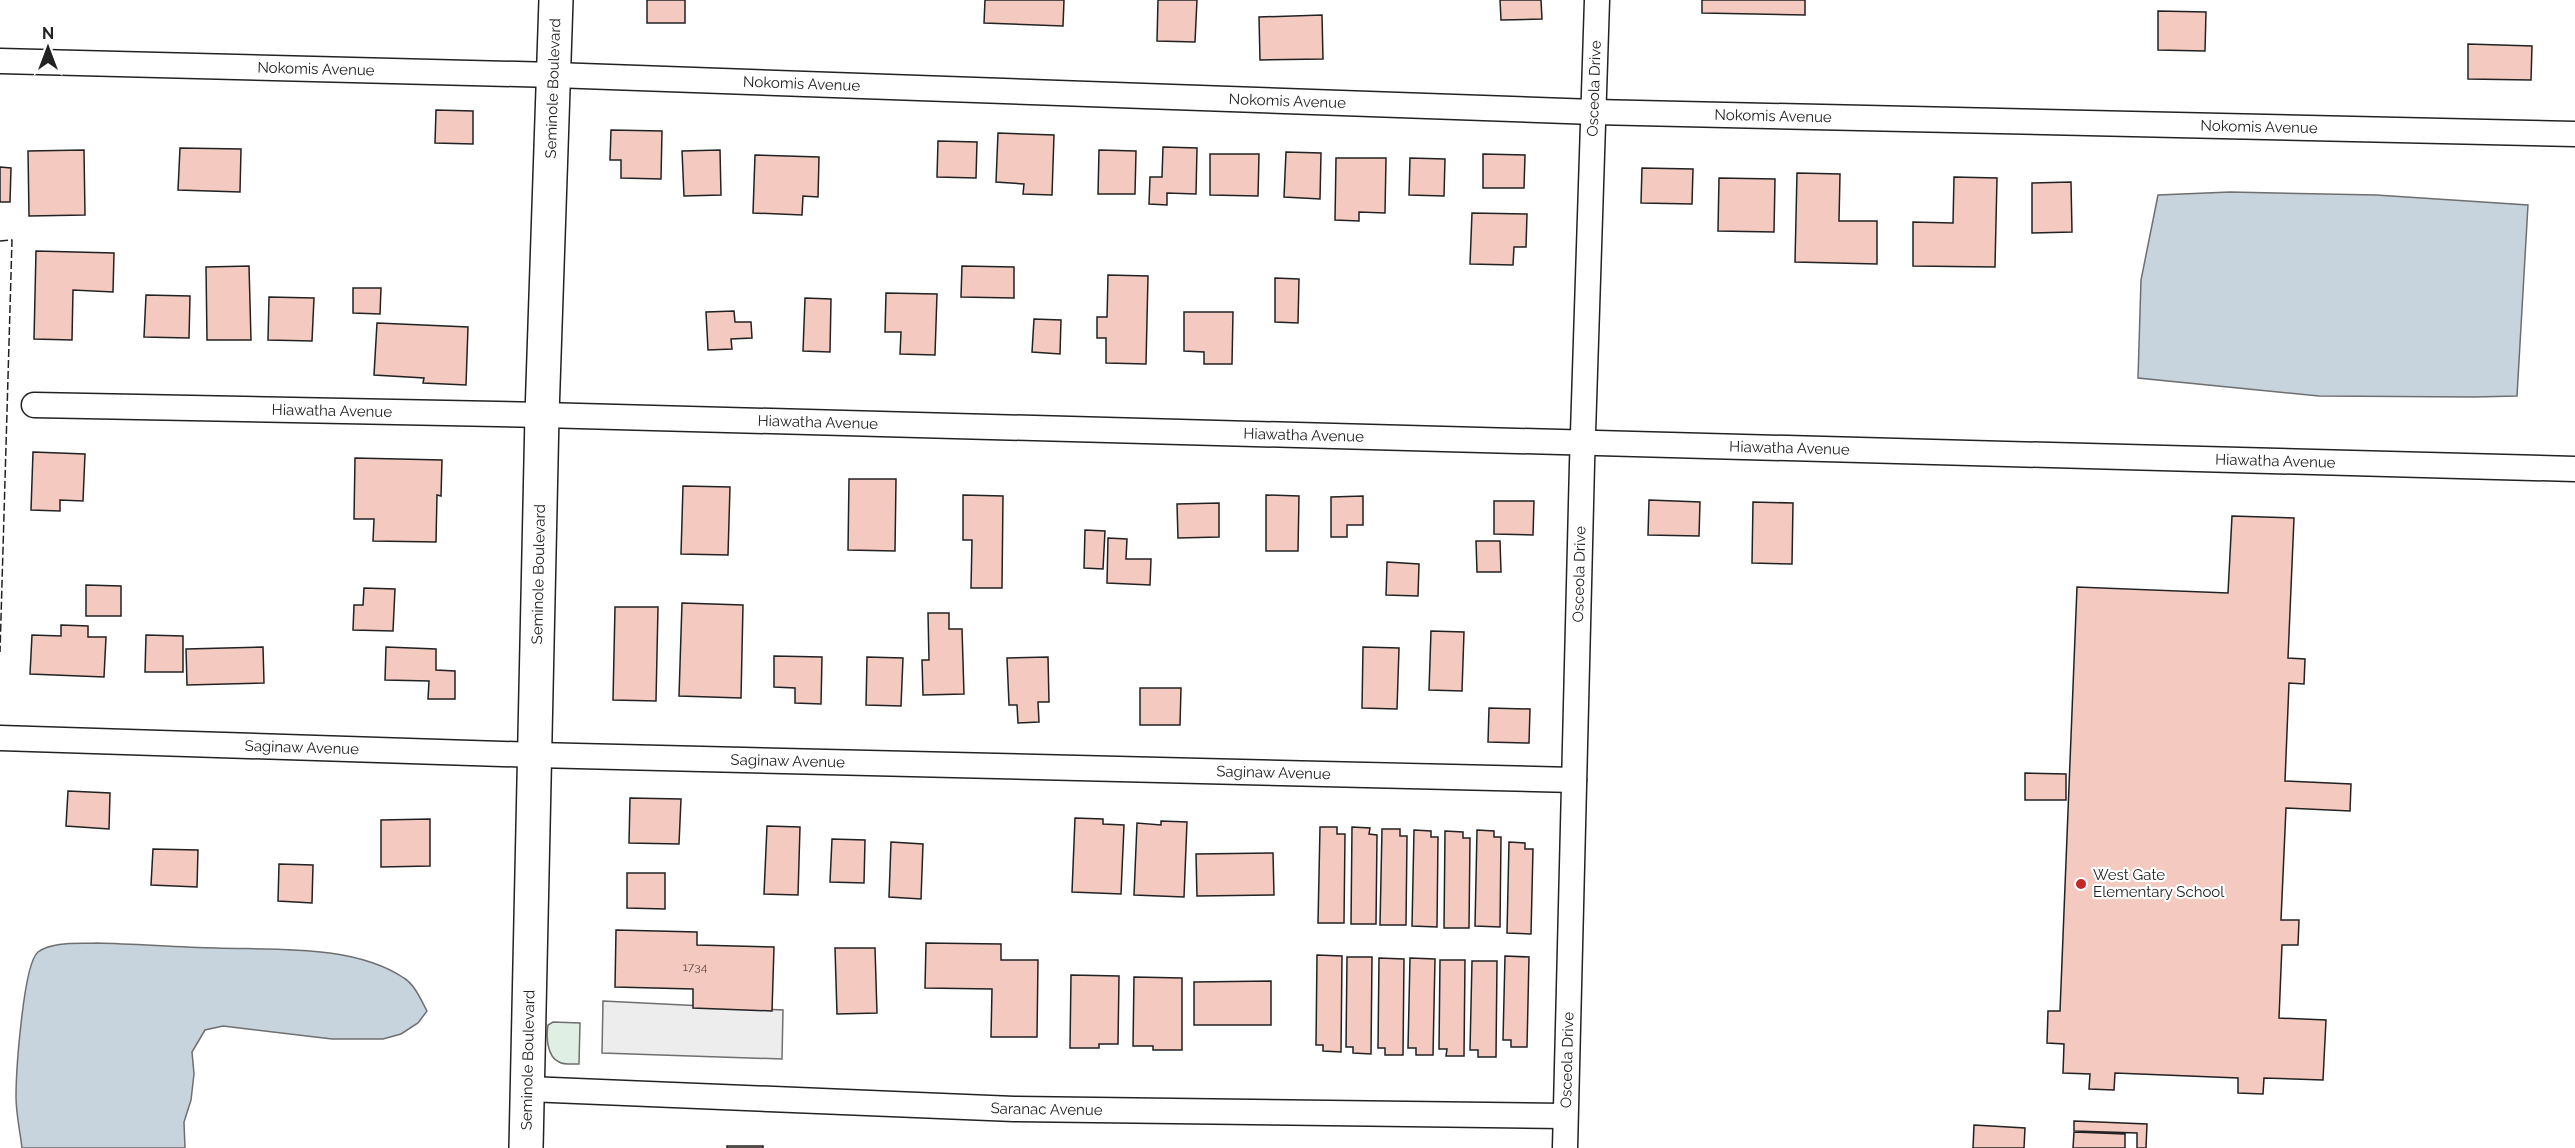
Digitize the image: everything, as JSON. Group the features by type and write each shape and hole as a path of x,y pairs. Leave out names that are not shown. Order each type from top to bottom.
{"street":[{"name":"Seminole Boulevard","path":"526,1148 542,416 556,0"},
{"name":"Osceola Drive","path":"1565,1148 1597,0"},
{"name":"Nokomis Avenue","path":"0,61 554,75 1594,111 2575,134"},
{"name":"Hiawatha Avenue","path":"34,405 1583,442 2575,469"},
{"name":"Saginaw Avenue","path":"0,738 536,755 1574,780"},
{"name":"Saranac Avenue","path":"528,1089 1014,1109 1565,1116"}],"green space":[{"path":"553,1022 580,1023 579,1064 561,1063 552,1056 547,1035 548,1025"}],"shaded area":[{"path":"2230,192 2376,195 2528,205 2517,396 2319,396 2138,378 2141,280 2158,195"},
{"path":"97,943 287,949 338,954 384,967 404,978 415,989 427,1011 418,1023 401,1034 383,1039 332,1039 223,1026 205,1030 192,1052 194,1074 191,1100 184,1122 185,1148 22,1148 16,1103 17,1066 24,997 33,961 38,952 51,946"},
{"path":"603,1001 783,1010 782,1059 602,1053"}],"building":[{"path":"647,0 685,0 685,23 647,23"},
{"path":"985,0 1064,0 1063,26 984,23"},
{"path":"1158,0 1197,0 1195,42 1157,41"},
{"path":"1500,0 1541,0 1542,19 1501,20"},
{"path":"1702,0 1805,0 1805,15 1702,13"},
{"path":"2158,11 2206,12 2205,51 2158,50"},
{"path":"1322,15 1323,59 1260,60 1259,17"},
{"path":"2468,44 2532,46 2531,80 2468,79"},
{"path":"436,110 473,111 473,144 435,143"},
{"path":"611,130 662,131 661,179 621,178 621,160 610,160"},
{"path":"998,133 1054,135 1052,195 1023,194 1024,184 996,182"},
{"path":"938,141 977,142 976,178 937,177"},
{"path":"1163,147 1197,148 1196,194 1167,193 1167,205 1149,204 1150,177 1162,177"},
{"path":"180,148 241,149 240,192 178,190"},
{"path":"84,150 85,215 29,216 28,151"},
{"path":"720,150 721,195 684,196 682,151"},
{"path":"1099,150 1136,151 1135,194 1098,194"},
{"path":"1286,152 1321,153 1320,199 1284,197"},
{"path":"1210,154 1259,154 1258,196 1210,195"},
{"path":"1483,154 1525,155 1524,188 1483,188"},
{"path":"755,155 819,157 818,197 803,196 802,215 753,213"},
{"path":"1336,158 1386,158 1385,213 1359,212 1359,221 1335,220"},
{"path":"1410,158 1445,159 1444,196 1409,195"},
{"path":"0,167 11,168 10,202 0,202"},
{"path":"1642,168 1693,169 1692,204 1641,203"},
{"path":"1797,173 1840,174 1839,221 1877,221 1877,264 1795,262"},
{"path":"1954,177 1997,178 1995,267 1913,266 1913,222 1953,223"},
{"path":"1719,178 1775,179 1774,232 1718,231"},
{"path":"2071,182 2072,232 2032,233 2032,183"},
{"path":"1472,213 1527,214 1526,247 1514,247 1513,265 1470,264"},
{"path":"36,251 114,253 113,292 73,290 72,340 34,339"},
{"path":"249,266 251,340 207,340 206,267"},
{"path":"962,266 1014,267 1014,298 961,297"},
{"path":"1108,275 1148,276 1146,364 1106,363 1106,338 1097,338 1097,317 1107,317"},
{"path":"1275,278 1299,279 1298,323 1275,322"},
{"path":"353,288 381,288 380,314 353,313"},
{"path":"886,293 937,294 935,355 900,354 901,332 885,332"},
{"path":"146,295 190,296 189,338 144,337"},
{"path":"269,297 314,298 312,341 268,340"},
{"path":"805,298 831,299 830,352 803,351"},
{"path":"734,311 735,322 751,322 752,338 731,339 732,349 708,350 706,312"},
{"path":"1184,312 1233,312 1232,364 1204,364 1204,352 1184,351"},
{"path":"1034,319 1061,320 1060,354 1032,352"},
{"path":"377,323 468,327 466,385 423,383 424,378 374,375"},
{"path":"33,452 85,454 83,501 60,500 60,511 31,510"},
{"path":"355,458 442,460 441,496 437,495 436,542 373,541 374,519 354,519"},
{"path":"849,479 896,479 895,551 848,550"},
{"path":"683,486 730,487 728,555 681,554"},
{"path":"963,495 1003,496 1002,588 971,588 972,540 963,540"},
{"path":"1266,495 1299,496 1298,551 1266,551"},
{"path":"1363,496 1363,525 1347,525 1347,537 1331,537 1331,497"},
{"path":"1649,500 1700,502 1699,536 1648,535"},
{"path":"1494,501 1534,501 1533,535 1494,534"},
{"path":"1753,502 1793,503 1792,564 1752,563"},
{"path":"1219,503 1219,537 1178,538 1177,504"},
{"path":"2232,516 2294,518 2288,658 2305,659 2304,684 2289,683 2285,781 2351,784 2350,811 2286,808 2281,920 2299,920 2298,945 2282,945 2279,1018 2326,1020 2323,1080 2264,1078 2263,1094 2238,1093 2238,1078 2115,1073 2114,1090 2089,1089 2090,1074 2063,1073 2064,1044 2047,1043 2048,1011 2060,1011 2077,587 2228,593"},
{"path":"1085,530 1105,531 1103,569 1084,568"},
{"path":"1108,538 1127,539 1126,559 1151,559 1150,585 1107,583"},
{"path":"1476,541 1500,541 1501,572 1477,572"},
{"path":"1387,562 1419,564 1418,596 1386,595"},
{"path":"86,585 121,586 121,616 86,616"},
{"path":"364,588 395,589 393,631 353,630 354,605 363,605"},
{"path":"682,603 743,605 741,698 679,696"},
{"path":"615,607 658,607 656,701 613,700"},
{"path":"928,613 949,613 949,629 962,629 964,694 923,695 922,660 929,660"},
{"path":"61,625 88,626 88,637 106,637 104,677 30,674 32,635 61,636"},
{"path":"1431,631 1464,632 1462,691 1429,690"},
{"path":"146,635 183,636 183,672 145,672"},
{"path":"263,647 264,683 187,685 186,649"},
{"path":"386,647 436,649 436,670 455,671 455,699 428,699 429,681 385,680"},
{"path":"1363,647 1399,648 1397,709 1362,708"},
{"path":"774,656 822,657 821,704 795,703 795,688 774,687"},
{"path":"867,657 903,658 901,706 866,705"},
{"path":"1048,657 1049,702 1038,702 1039,722 1018,723 1017,705 1009,705 1007,658"},
{"path":"1140,688 1181,688 1180,725 1140,725"},
{"path":"1489,708 1530,709 1529,743 1488,742"},
{"path":"2025,773 2066,774 2066,800 2025,800"},
{"path":"68,791 110,793 109,829 66,826"},
{"path":"630,798 681,799 679,844 629,843"},
{"path":"1075,818 1103,819 1103,824 1124,825 1121,894 1072,892"},
{"path":"430,819 430,866 381,867 381,820"},
{"path":"1161,821 1187,822 1184,897 1134,895 1137,823 1161,825"},
{"path":"767,826 800,827 798,895 764,894"},
{"path":"1320,827 1337,827 1337,834 1345,834 1344,923 1318,923"},
{"path":"1352,827 1370,828 1369,834 1377,835 1376,924 1351,924"},
{"path":"1382,829 1400,829 1400,836 1407,836 1406,925 1380,925"},
{"path":"1414,830 1431,831 1431,837 1438,837 1437,927 1412,926"},
{"path":"1477,830 1494,831 1494,837 1501,837 1500,927 1475,926"},
{"path":"1445,831 1463,832 1463,838 1470,838 1469,928 1444,928"},
{"path":"832,839 865,840 864,883 830,882"},
{"path":"891,842 923,844 921,899 889,897"},
{"path":"1509,842 1525,843 1525,849 1533,849 1531,934 1507,933"},
{"path":"153,849 198,850 197,887 151,885"},
{"path":"1273,853 1274,895 1197,896 1196,854"},
{"path":"279,864 313,865 312,903 278,901"},
{"path":"627,873 665,873 665,909 627,908"},
{"path":"616,930 697,932 697,945 774,947 772,1011 693,1008 693,989 615,987"},
{"path":"926,943 1001,944 1001,960 1038,960 1037,1037 991,1037 992,989 925,988"},
{"path":"835,948 875,948 877,1013 837,1014"},
{"path":"1317,955 1342,956 1341,1052 1323,1051 1323,1045 1316,1045"},
{"path":"1505,956 1529,957 1527,1047 1511,1047 1511,1040 1503,1040"},
{"path":"1347,957 1372,957 1371,1054 1353,1053 1353,1047 1346,1047"},
{"path":"1379,958 1404,959 1403,1055 1385,1055 1385,1048 1378,1048"},
{"path":"1410,958 1435,959 1433,1055 1416,1055 1416,1048 1408,1048"},
{"path":"1440,960 1465,960 1464,1056 1446,1056 1447,1049 1439,1049"},
{"path":"1472,961 1497,961 1496,1057 1478,1057 1478,1050 1470,1050"},
{"path":"1071,975 1119,976 1118,1044 1099,1044 1099,1048 1070,1048"},
{"path":"1134,977 1182,978 1182,1050 1153,1050 1153,1046 1133,1046"},
{"path":"1271,981 1271,1025 1194,1025 1194,982"},
{"path":"2074,1121 2147,1124 2146,1148 2137,1148 2137,1133 2074,1131"},
{"path":"1974,1125 2025,1128 2024,1148 1973,1148"},
{"path":"2074,1132 2125,1134 2125,1148 2073,1148"},
{"path":"727,1146 763,1146 763,1148 727,1148"}],"fence":[{"path":"0,241 12,240 0,652"}],"place":[{"name":"West Gate Elementary School","path":"2081,884"}]}
